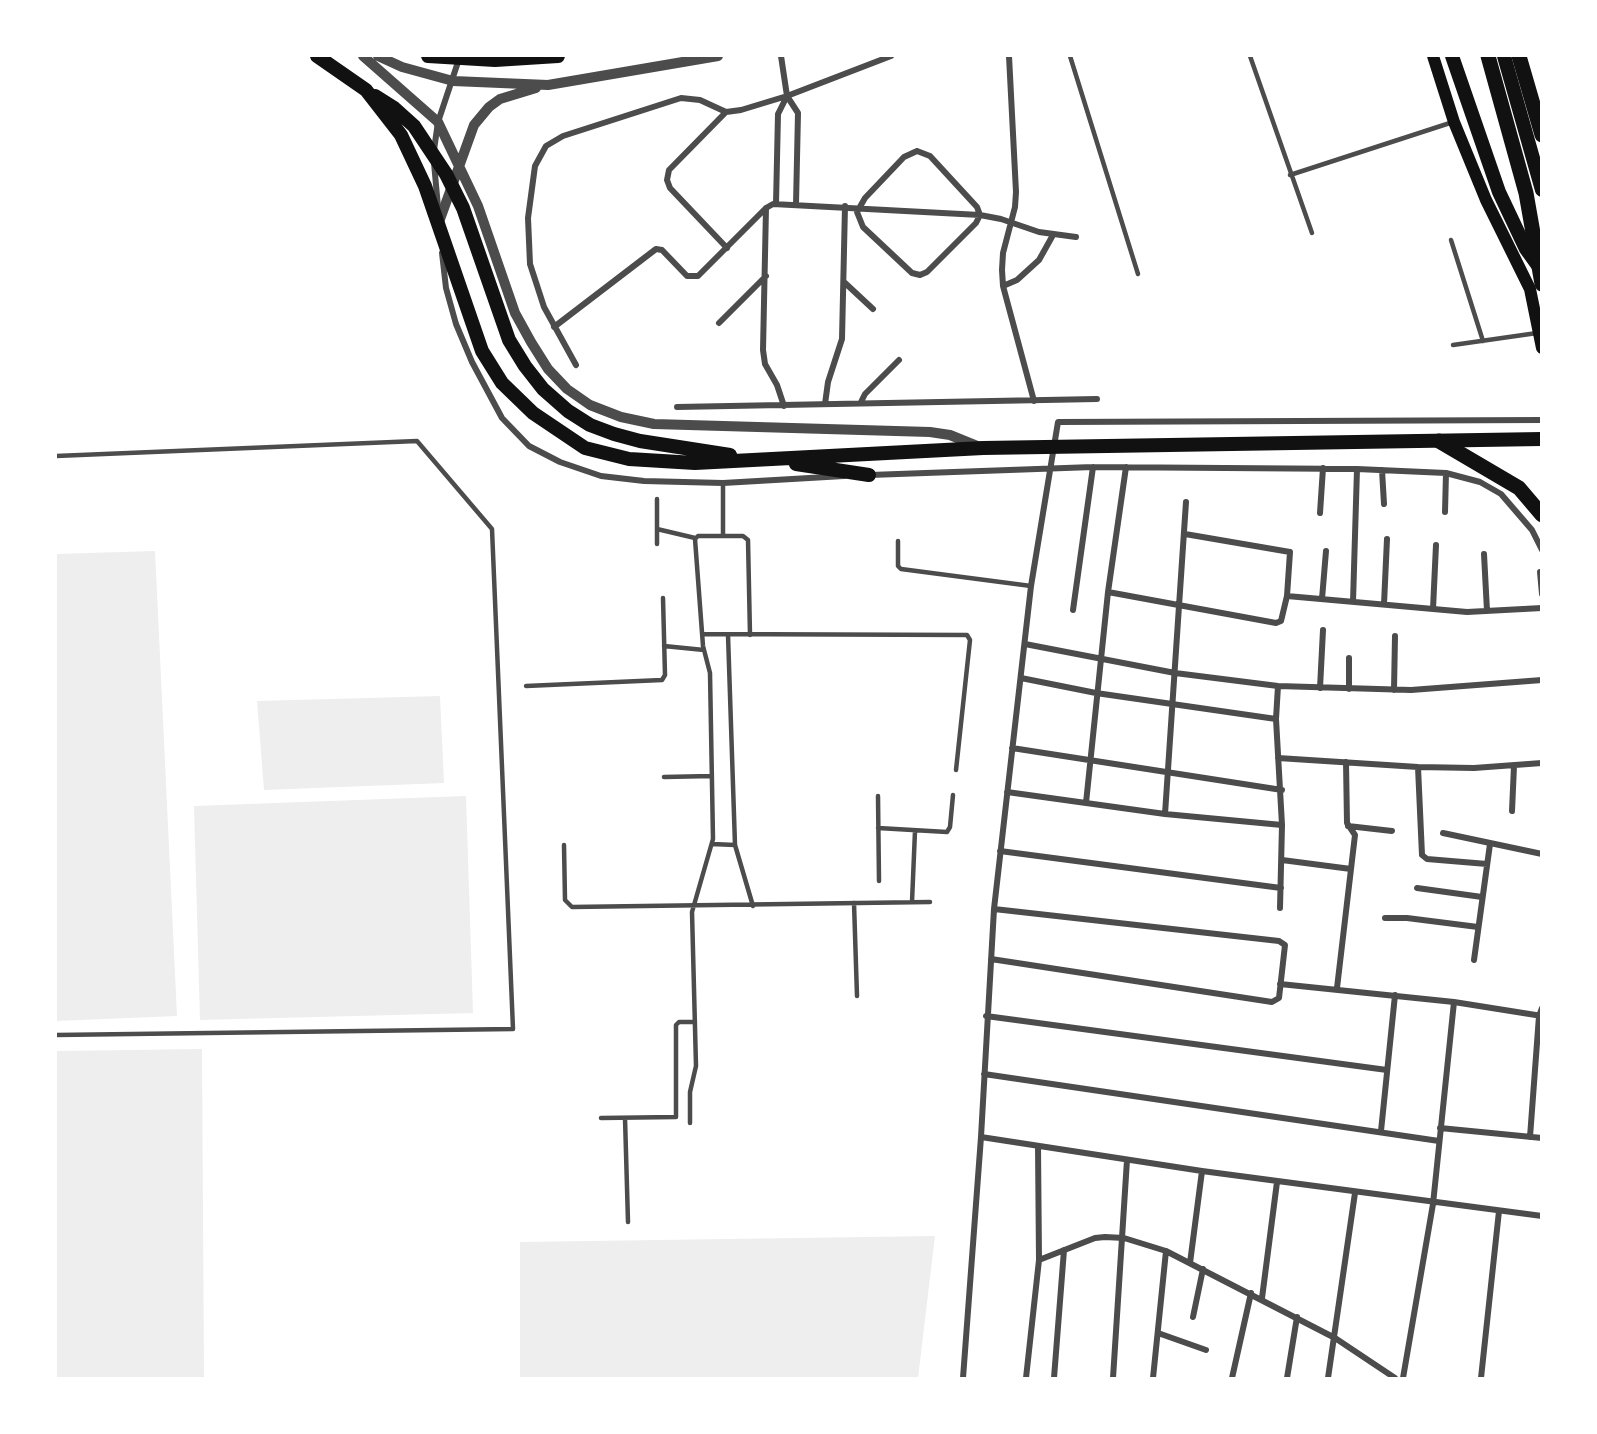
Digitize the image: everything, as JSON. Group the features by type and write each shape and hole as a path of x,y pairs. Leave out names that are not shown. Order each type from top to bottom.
{"highway":[{"path":"1488,56 1526,193 1542,284"},
{"path":"1519,56 1542,135"},
{"path":"1439,441 1519,488 1542,515"}],"main road":[{"path":"317,56 394,108 430,145 463,208 508,340 537,381 568,411 590,425 640,441 869,475"},
{"path":"428,56 495,60 558,56"},
{"path":"1433,56 1454,122 1486,200 1530,289 1542,348"},
{"path":"1452,56 1499,192 1526,249 1542,271"},
{"path":"1504,56 1542,190"},
{"path":"366,90 401,135 421,176 482,351 502,383 533,413 568,438 605,454 652,462 762,461 983,448 1542,439"}],"street":[{"path":"363,56 438,122 478,206 515,314 548,369 567,389 590,405 621,417 654,424 692,427 930,432 950,435 983,448"},
{"path":"459,56 453,81 438,122 434,161 446,288 456,324 472,363 502,418 519,437 560,462 601,476 672,483 723,483 1093,467 1323,468 1446,473 1480,482 1501,494 1532,530 1542,550"},
{"path":"439,222 474,125 489,107 500,99 548,86 718,56"},
{"path":"781,56 787,96 798,113 796,204"},
{"path":"576,365 554,327 535,286 527,241 535,166 546,146 563,136 681,98 700,100 726,112 741,110 787,96 891,56"},
{"path":"1009,56 1016,192 1003,253 1004,286 1034,401"},
{"path":"384,57 412,70 453,81 548,86"},
{"path":"776,204 778,114 787,96"},
{"path":"726,112 669,170 667,180 670,188 727,248"},
{"path":"917,151 930,156 977,207 980,215 976,223 927,272 920,275 912,273 863,227 858,218 859,207 904,157 917,151"},
{"path":"554,327 654,250 662,250 687,276 693,278 727,248 766,208 776,204 980,215 1053,235 1076,237"},
{"path":"825,404 828,382 842,339 845,206"},
{"path":"766,208 763,357 777,385 784,406"},
{"path":"1004,286 1017,279 1039,260 1053,235"},
{"path":"719,323 766,276"},
{"path":"844,282 873,309"},
{"path":"861,402 865,394 899,360"},
{"path":"676,407 1097,399"},
{"path":"963,1378 981,1137 986,1016 994,909 1031,586 1058,422 1542,420"},
{"path":"1074,609 1093,467"},
{"path":"1086,803 1100,659 1126,467"},
{"path":"1320,513 1323,468"},
{"path":"1353,602 1357,469"},
{"path":"1382,470 1384,504"},
{"path":"1445,512 1446,473"},
{"path":"1165,814 1186,502"},
{"path":"1108,592 1279,623 1287,596 1290,552 1185,534"},
{"path":"1384,604 1387,539"},
{"path":"1433,609 1437,545"},
{"path":"1322,599 1326,551"},
{"path":"1484,554 1487,611"},
{"path":"1540,572 1542,594"},
{"path":"1287,596 1433,609 1487,611 1542,608"},
{"path":"1320,688 1323,630"},
{"path":"1394,690 1395,636"},
{"path":"1025,644 1175,673 1278,686 1394,690 1542,680"},
{"path":"1349,658 1349,689"},
{"path":"1020,678 1096,693 1276,719"},
{"path":"1278,686 1276,719 1282,790 1280,908"},
{"path":"1012,748 1282,790"},
{"path":"1278,758 1418,767 1514,766 1542,763"},
{"path":"1337,988 1355,835 1348,824 1346,762"},
{"path":"1512,811 1514,766"},
{"path":"1418,767 1418,808 1423,856 1487,864"},
{"path":"1007,792 1165,814 1282,825"},
{"path":"1348,824 1392,831"},
{"path":"1443,833 1542,854"},
{"path":"1474,960 1490,844"},
{"path":"1000,851 1281,888"},
{"path":"1282,860 1351,869"},
{"path":"1417,888 1482,897"},
{"path":"991,958 1272,1002 1279,998 1283,942 994,909"},
{"path":"1385,918 1407,918 1478,927"},
{"path":"1280,984 1395,994 1540,1016"},
{"path":"1381,1131 1395,994"},
{"path":"1403,1378 1433,1204 1454,1002"},
{"path":"1530,1137 1542,1008"},
{"path":"986,1016 1387,1070"},
{"path":"984,1074 1439,1141"},
{"path":"1440,1128 1542,1138"},
{"path":"981,1137 1202,1172 1433,1204 1542,1216"},
{"path":"1026,1378 1040,1260 1038,1146"},
{"path":"1113,1378 1124,1238 1127,1160"},
{"path":"1190,1263 1202,1172"},
{"path":"1262,1298 1277,1182"},
{"path":"1328,1378 1355,1193"},
{"path":"1481,1378 1499,1211"},
{"path":"1040,1260 1095,1238 1124,1238 1166,1251 1298,1317 1335,1338 1395,1378"},
{"path":"1054,1378 1064,1250"},
{"path":"1153,1378 1166,1251"},
{"path":"1193,1317 1203,1269"},
{"path":"1232,1378 1251,1293"},
{"path":"1287,1378 1298,1317"},
{"path":"1158,1333 1206,1350"}],"lane":[{"path":"1070,56 1138,274"},
{"path":"1250,56 1312,233"},
{"path":"1290,175 1454,122"},
{"path":"1451,240 1483,341"},
{"path":"1453,345 1539,332"},
{"path":"56,456 417,441 492,529 513,1029 56,1035"},
{"path":"723,483 723,536"},
{"path":"657,499 657,544"},
{"path":"657,529 695,538 699,535 743,536 748,540 750,635"},
{"path":"690,1123 690,1092 696,1070 693,906 712,844 710,673 702,634 695,538"},
{"path":"898,541 898,566 901,569 1031,586"},
{"path":"526,686 657,682 664,675 663,598"},
{"path":"702,634 967,635 970,640 956,770"},
{"path":"728,635 735,845 753,906"},
{"path":"664,646 704,650"},
{"path":"664,777 712,777"},
{"path":"878,795 879,881"},
{"path":"878,828 944,832 949,830 953,795"},
{"path":"912,902 915,831"},
{"path":"564,844 565,900 569,906 753,906 930,902"},
{"path":"712,844 735,845"},
{"path":"854,903 857,996"},
{"path":"601,1118 676,1117 676,1025 679,1022 695,1022"},
{"path":"625,1118 628,1222"}],"shaded area":[{"path":"155,551 177,1016 56,1021 56,554"},
{"path":"440,696 444,783 264,790 257,701"},
{"path":"466,796 473,1013 200,1020 194,806"},
{"path":"202,1049 204,1378 56,1378 56,1051"},
{"path":"935,1236 918,1378 520,1378 520,1242"}]}
